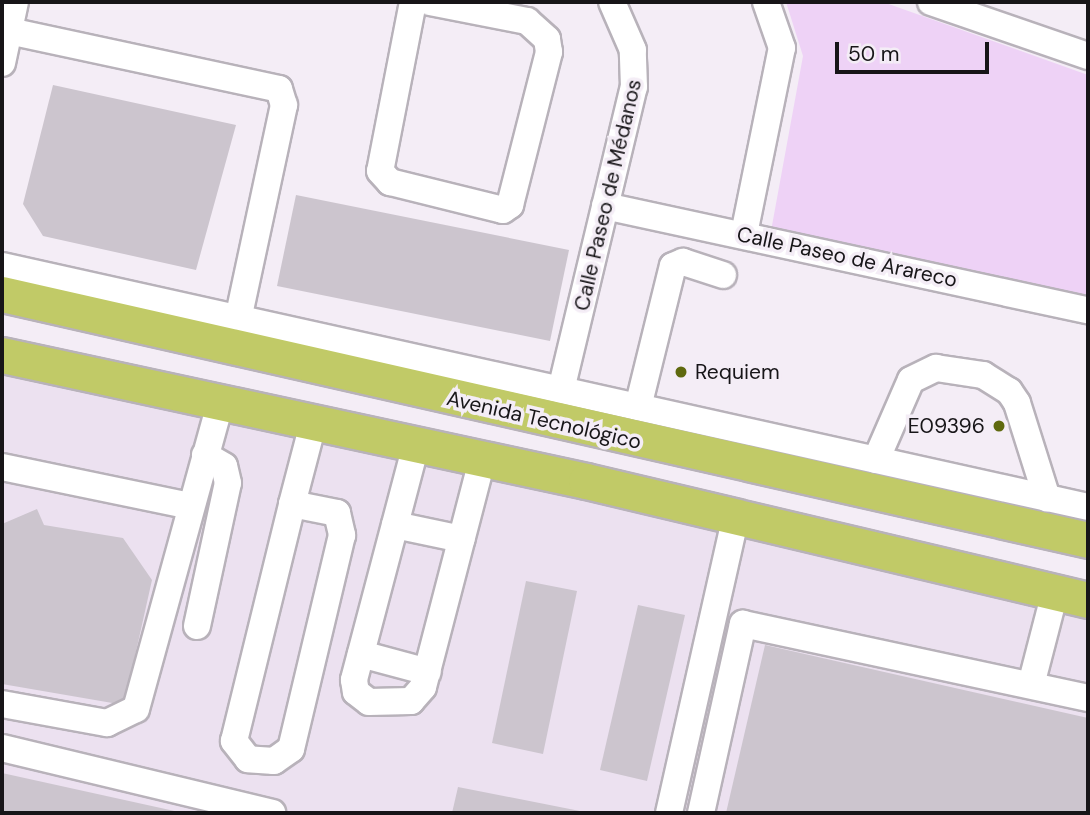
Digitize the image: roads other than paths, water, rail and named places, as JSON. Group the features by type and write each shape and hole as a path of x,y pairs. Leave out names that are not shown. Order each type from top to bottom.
{"main road":[{"name":"Avenida Tecnológico","path":"2,294 1079,521"},
{"path":"2,355 416,445 1088,600"},
{"path":"1055,592 1079,521"}],"street":[{"path":"2,63 15,2"},
{"path":"413,2 380,171 390,182 503,210 510,205 549,51 547,39 527,21 430,2"},
{"name":"Calle Paseo de Médanos","path":"561,390 636,70 612,2"},
{"path":"744,234 782,48 766,2"},
{"path":"931,2 1088,56"},
{"path":"9,31 279,89 284,105 238,319"},
{"name":"Calle Paseo de Arareco","path":"605,206 1088,310"},
{"path":"638,407 673,266 683,262 723,275"},
{"path":"2,266 1047,498 1079,521"},
{"path":"876,460 911,380 936,368 983,375 1009,391 1017,403 1047,498"},
{"path":"2,704 107,723 129,717 140,697 220,403"},
{"path":"292,503 337,513 342,535 291,749 274,761 248,759 234,741 292,503 313,424"},
{"path":"416,445 354,687 369,702 411,701 428,671 482,460"},
{"path":"197,626 228,483 224,466 205,455"},
{"path":"2,467 191,506"},
{"path":"669,813 735,519"},
{"path":"395,525 462,539"},
{"path":"1031,685 1055,592"},
{"path":"701,813 743,624 1088,698"},
{"path":"361,654 428,671"},
{"path":"2,748 272,813"}],"place":[{"name":"Requiem","path":"681,372"},
{"name":"E09396","path":"999,426"}]}
